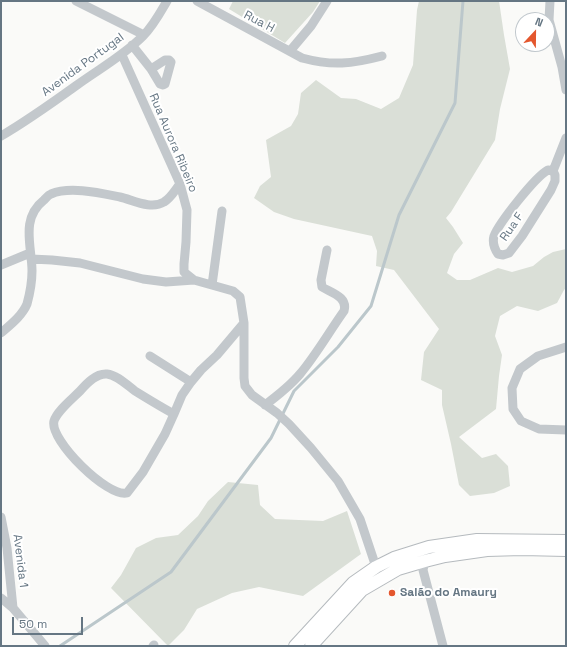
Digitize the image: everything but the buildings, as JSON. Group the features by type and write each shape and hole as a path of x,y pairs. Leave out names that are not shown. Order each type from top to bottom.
{"main road":[{"path":"295,646 353,584 376,567 394,558 429,547 477,540 566,541"},
{"path":"311,646 362,590 398,569 445,556 487,550 566,550"}],"street":[{"path":"76,1 144,35"},
{"name":"Avenida Portugal","path":"1,136 19,126 122,55 144,35 160,14 167,1"},
{"name":"Rua H","path":"197,1 302,58 316,62 338,64 363,61 382,56"},
{"path":"290,52 311,26 327,1"},
{"path":"550,1 550,20 562,67 566,90"},
{"path":"132,45 151,69"},
{"name":"Rua Aurora Ribeiro","path":"122,55 180,184 187,210 184,272 194,280"},
{"name":"Rua F","path":"553,171 548,170 538,177 499,227 494,238 494,248 498,254 503,256 509,253 522,236 551,190 555,181 555,174 553,171 566,138"},
{"path":"1,333 16,320 26,306 30,293 32,270 29,238 31,217 38,205 50,194 68,190 96,192 153,205 163,203 170,197 180,184"},
{"path":"212,285 222,211"},
{"path":"265,405 299,376 344,311 345,306 343,299 322,286 321,280 327,250"},
{"path":"1,265 30,256 80,263 143,279 166,282 194,280 233,291 240,297 244,324 245,386 252,395 289,424 338,481 360,519 376,567"},
{"path":"174,414 152,402 117,378 106,374 101,374 86,384 72,398 54,420 54,427 57,437 64,447 85,470 104,485 118,493 127,493 143,472 165,434 174,414 182,395 191,382 200,370 217,355 244,324"},
{"path":"566,347 538,356 520,369 512,388 513,409 521,421 540,429 566,430"},
{"path":"150,356 191,382"},
{"name":"Avenida 1","path":"1,517 4,550 13,608"},
{"path":"429,547 423,570 443,646"},
{"name":"Avenida 1","path":"1,598 13,608 43,643"}],"shaded area":[{"path":"233,1 320,1 313,12 285,43 229,9"},
{"path":"419,1 499,1 510,69 500,109 495,140 446,218 463,243 454,254 447,273 457,280 470,280 498,268 512,272 533,266 553,252 566,249 566,288 557,303 538,311 517,306 500,316 495,336 502,355 496,409 459,437 482,458 496,454 508,466 510,486 494,493 470,496 459,485 442,405 442,390 421,380 424,352 439,329 394,270 376,266 377,251 372,236 294,219 274,212 254,198 260,186 271,177 266,140 291,126 298,114 301,93 316,80 341,98 356,99 381,109 399,98 413,65"},
{"path":"228,482 258,485 260,505 275,519 323,521 347,511 361,554 303,596 259,587 232,593 197,609 184,630 168,646 111,588 121,575 136,548 156,538 178,535 198,516 208,501"}],"waterway":[{"path":"60,646 171,572 271,438 294,391 338,347 371,306 399,215 455,103 463,1"}],"place":[{"name":"Salão do Amaury","path":"392,593"}]}
